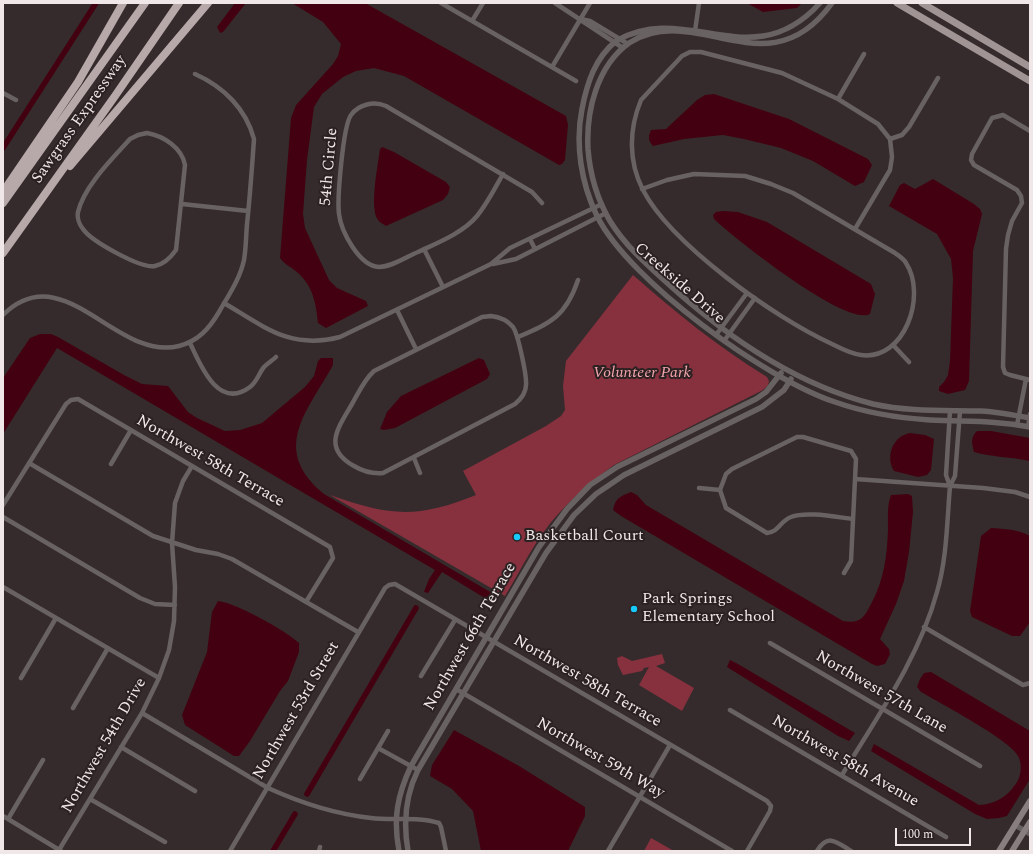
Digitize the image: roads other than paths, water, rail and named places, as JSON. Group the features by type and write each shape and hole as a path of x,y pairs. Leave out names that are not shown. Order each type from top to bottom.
{"highway":[{"path":"3,192 78,82 123,3"},
{"name":"Sawgrass Expressway","path":"3,203 145,3"},
{"name":"Sawgrass Expressway","path":"3,253 179,3"},
{"path":"50,187 79,157 208,3"}],"main road":[{"path":"897,3 1029,79"},
{"path":"922,3 1030,66 1022,71 1006,67"},
{"path":"999,851 1030,801"},
{"path":"1012,851 1027,832 1030,822"}],"street":[{"path":"441,3 576,81"},
{"path":"472,21 483,3"},
{"path":"554,3 581,19 590,21 628,44"},
{"path":"552,67 590,3"},
{"path":"695,31 693,21 699,3"},
{"path":"723,28 749,34 773,32 795,24 813,11 820,3"},
{"name":"Creekside Drive","path":"832,3 817,20 806,28 774,42 740,42 695,31 665,29 645,34 623,48 610,61 601,76 594,97 588,128 591,173 606,214 617,231 643,260 675,290 722,328 794,374 838,394 876,404 922,411 993,412 1030,417"},
{"path":"581,19 587,26 623,48"},
{"path":"693,21 703,23"},
{"name":"Creekside Drive","path":"646,24 619,38 600,59 590,79 580,118 579,143 581,167 594,208 598,218 616,244 636,266 675,302 724,341 790,382 834,402 869,412 902,418 985,420 1029,427"},
{"path":"642,189 667,180 694,174 745,176 793,194 895,253 906,263 912,276 915,290 914,301 906,328 894,346 873,356 860,355 814,336 747,293 686,241 663,218 642,189 634,166 631,135 634,121 641,100 682,56 690,52 701,52 782,73 838,99 878,124 890,139 892,157 890,170 855,229"},
{"path":"838,99 864,54"},
{"path":"3,315 12,305 28,298 47,296 60,298 136,341 148,346 161,348 190,343 211,326 240,274 244,261 254,139 250,124 243,111 211,81 195,74"},
{"path":"890,139 902,135 909,127 938,78"},
{"path":"3,93 16,100"},
{"name":"54th Circle","path":"503,174 478,215 470,224 424,249 389,265 378,267 370,265 356,252 340,222 339,214 346,128 352,114 364,105 379,103 503,174 532,192 542,203"},
{"path":"1017,425 1028,380 1010,376 1005,372 1003,367 1006,249 1008,235 1022,203 1021,196 1017,190 974,165 972,154 992,118 1003,115 1030,131"},
{"path":"147,133 156,135 168,142 183,156 185,165 182,204 176,250 171,258 164,263 154,266 144,266 134,262 88,235 79,221 78,212 81,203 94,181 130,139 147,133"},
{"path":"182,204 248,211"},
{"path":"491,264 510,248 602,204"},
{"path":"224,302 271,331 302,341 322,341 340,337 491,264 516,259 606,214"},
{"path":"530,238 535,250"},
{"path":"424,249 443,287"},
{"path":"518,337 552,321 572,297 578,280"},
{"path":"716,335 747,293"},
{"path":"724,341 755,298"},
{"path":"397,310 416,349"},
{"path":"482,317 500,317 514,328 518,337 526,385 520,399 515,404 383,473 369,473 343,458 336,449 335,437 337,429 367,378 384,365 482,317"},
{"path":"190,343 211,383 225,392 242,392 250,387 256,381 264,367 276,357"},
{"path":"894,346 909,362"},
{"name":"Northwest 66th Terrace","path":"399,851 396,819 397,802 411,766 547,534 567,509 590,485 617,467 756,399 766,392 780,376 784,368"},
{"name":"Northwest 66th Terrace","path":"408,851 405,820 406,804 411,784 531,579 556,538 574,515 596,494 624,475 762,407 774,399 790,382 794,374"},
{"name":"Northwest 58th Terrace","path":"29,463 66,404 71,400 78,399 330,547 333,558 306,602"},
{"path":"950,411 946,476 950,486"},
{"path":"842,775 883,708 909,660 924,627 937,592 944,560 950,486 955,476 960,411"},
{"path":"1029,427 1030,417"},
{"path":"111,464 131,430"},
{"path":"844,573 851,561 856,459 851,451 803,436 796,437 732,469 722,482 720,490 726,508 767,533 778,530 789,517 798,515 853,519"},
{"path":"414,458 420,473"},
{"path":"3,505 29,463 153,536 232,559 358,632"},
{"name":"Northwest 54th Drive","path":"60,850 142,713 159,678 169,650 175,605 172,542 175,503 183,481 192,466"},
{"path":"855,479 1002,490 1030,497"},
{"path":"699,488 720,490"},
{"path":"3,517 140,598 155,604 175,605"},
{"path":"523,574 531,579"},
{"name":"Northwest 58th Terrace","path":"389,585 395,584 767,801 771,806 770,811 747,851"},
{"name":"Northwest 53rd Street","path":"230,851 358,632 385,588 389,585"},
{"path":"3,588 159,678"},
{"path":"21,678 56,618"},
{"path":"421,676 455,620"},
{"path":"924,627 1023,685 1030,684"},
{"name":"Northwest 57th Lane","path":"770,643 980,766"},
{"path":"73,708 108,648"},
{"name":"Northwest 59th Way","path":"456,689 732,851"},
{"name":"Northwest 58th Avenue","path":"730,710 946,837"},
{"path":"142,713 268,788 316,807 344,814 439,823 446,851"},
{"path":"360,779 388,731"},
{"path":"608,851 670,745"},
{"path":"121,747 195,791"},
{"path":"378,748 418,770"},
{"path":"8,819 43,760"},
{"path":"90,799 165,842"},
{"path":"3,816 60,850"},
{"path":"1021,816 1030,822"},
{"path":"1015,825 1027,832"},
{"path":"817,851 821,844 826,840 833,840 851,851"}],"waterway":[{"path":"3,148 96,3"},
{"path":"307,794 416,608"},
{"path":"273,851 295,814"}],"place":[{"name":"Basketball Court","path":"517,537"},
{"name":"Park Springs Elementary School","path":"634,609"}],"park label":[{"name":"Volunteer Park","path":"642,374"}]}
